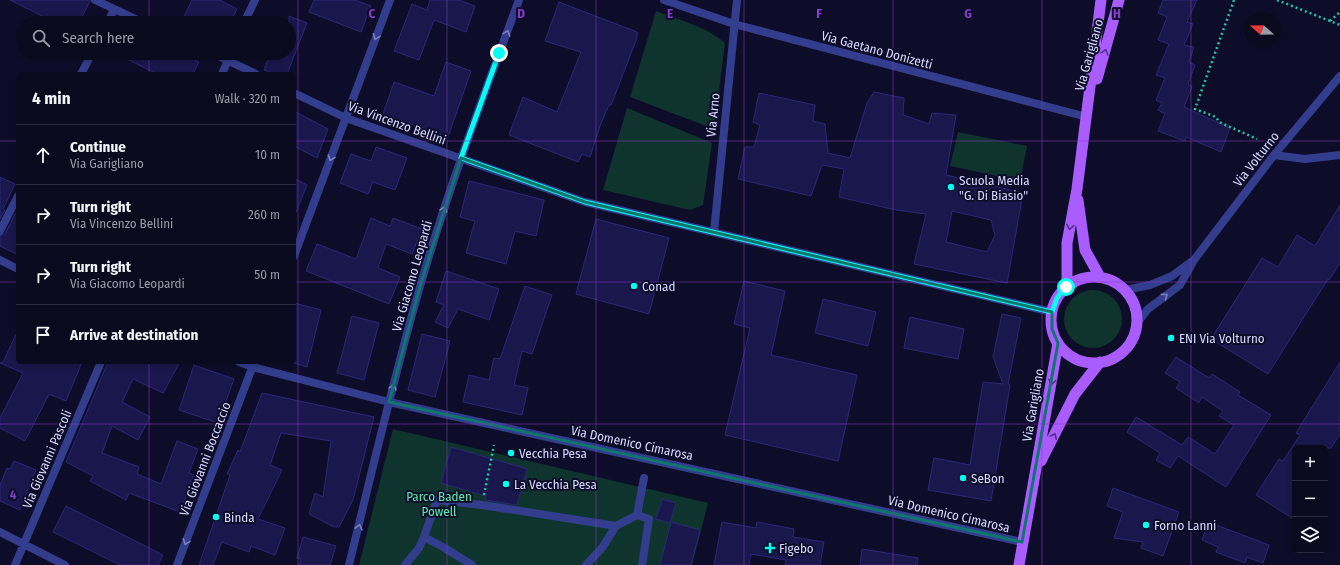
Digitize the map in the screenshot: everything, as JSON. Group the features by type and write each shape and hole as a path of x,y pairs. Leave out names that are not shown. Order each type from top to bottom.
{"main road":[{"name":"Via Garigliano","path":"1066,287 1067,243 1077,189 1101,0"},
{"name":"Via Garigliano","path":"1087,117 1119,0"},
{"name":"Via Garigliano","path":"1077,189 1085,250 1100,277"},
{"name":"Via Garigliano","path":"1125,290 1114,282 1100,277 1082,278 1066,287 1057,298 1052,312 1052,329 1058,344 1070,355 1088,362 1100,362 1110,360 1125,349 1131,341 1137,323"},
{"path":"1125,290 1134,305 1137,323"},
{"name":"Via Garigliano","path":"1019,565 1058,344"},
{"name":"Via Garigliano","path":"1036,471 1075,394 1100,362"}],"street":[{"path":"95,0 128,16"},
{"path":"247,16 255,0"},
{"path":"296,251 390,0"},
{"name":"Via Giacomo Leopardi","path":"349,565 389,402 421,283 461,158 519,0"},
{"name":"Via Gaetano Donizetti","path":"664,0 734,24 1087,117"},
{"name":"Via Arno","path":"714,232 737,0"},
{"path":"111,16 114,10"},
{"path":"82,72 88,60"},
{"path":"223,72 228,60"},
{"path":"234,60 253,72"},
{"name":"Via Volturno","path":"1137,323 1148,309 1180,284 1194,260 1274,154 1340,76"},
{"name":"Via Vincenzo Bellini","path":"296,94 346,118 585,202 1052,312"},
{"path":"1274,154 1305,159 1340,155"},
{"path":"0,231 16,200"},
{"path":"0,260 16,268"},
{"name":"Via Volturno","path":"1125,290 1150,285 1172,276 1194,260"},
{"name":"Via Giovanni Pascoli","path":"15,565 100,364"},
{"name":"Via Domenico Cimarosa","path":"254,365 389,402 1022,542"},
{"name":"Via Giovanni Boccaccio","path":"177,565 254,365"},
{"path":"637,516 644,478"},
{"path":"405,565 419,548 437,500 482,505 616,526"},
{"path":"586,565 602,548 616,526 637,516 649,519 642,565"},
{"path":"0,532 65,565"},
{"path":"424,537 472,565"}],"path":[{"path":"1234,0 1195,109 1216,117 1219,122 1257,139"},
{"path":"1276,0 1340,25"},
{"path":"1330,21 1340,12"},
{"path":"482,505 494,445"}],"highlighted area":[{"path":"461,158 585,202 1052,312 1052,329 1058,343 1022,542 389,402 421,283"}],"green space":[{"path":"656,11 702,28 725,43 714,129 630,97"},
{"path":"627,108 712,143 703,205 690,210 603,190"},
{"path":"958,132 1027,146 1020,181 950,166"},
{"path":"1093,290 1109,295 1117,303 1122,319 1117,335 1109,343 1093,348 1077,343 1069,335 1064,319 1069,303 1077,295"},
{"name":"Parco Baden Powell","path":"393,429 708,503 692,565 359,565"}],"building":[{"path":"10,0 90,0 82,16 42,16"},
{"path":"192,0 220,0 237,9 234,16 184,16"},
{"path":"314,0 355,0 371,6 361,32 309,12"},
{"path":"430,0 459,0 475,6 466,32 434,20 419,60 394,51 412,4 427,10"},
{"path":"1163,0 1197,0 1187,22 1193,24 1184,45 1194,47 1189,62 1195,65 1188,84 1192,87 1184,107 1230,128 1221,152 1186,137 1185,141 1158,131 1165,114 1158,110 1162,103 1156,100 1165,78 1156,75 1169,44 1158,40 1167,17 1158,13"},
{"path":"559,2 637,32 637,38 611,105 609,105 600,126 590,157 582,154 578,162 509,135 523,97 557,112 581,52 545,41"},
{"path":"296,19 307,23 296,51"},
{"path":"129,60 195,60 199,62 194,72 153,72"},
{"path":"268,60 292,60 288,72 270,72 264,70"},
{"path":"446,62 471,71 448,137 383,114 394,82 434,96"},
{"name":"Scuola Media \"G. Di Biasio\"","path":"874,92 904,98 903,115 929,124 932,113 956,115 946,175 1023,193 1007,283 914,264 926,214 896,210 839,197 844,169 822,165 811,196 738,179 745,147 754,147 760,125 753,122 759,93 815,105 813,121 825,124 828,153 850,158 867,103","holes":["952,211 991,220 995,235 987,252 946,242"]},
{"path":"296,112 328,129 317,158 296,147"},
{"path":"376,147 407,158 395,190 373,182 368,194 340,183 351,154 371,161"},
{"path":"0,177 15,184 0,219"},
{"path":"296,179 307,185 296,212"},
{"path":"469,181 544,200 536,236 515,231 506,264 466,253 475,221 460,217"},
{"path":"1340,205 1340,263 1329,280 1328,279 1268,374 1211,339 1262,258 1278,267 1297,235 1315,246"},
{"path":"15,214 16,254 0,246 0,236 5,234"},
{"path":"371,218 390,226 393,218 422,229 412,254 386,244 378,268 400,277 389,304 306,271 317,244 356,259"},
{"path":"596,219 669,238 649,314 576,294"},
{"path":"446,271 499,289 489,320 458,309 448,328 435,322 444,305 436,302"},
{"path":"744,281 785,291 771,355 857,375 838,461 725,435 750,328 734,324"},
{"path":"525,286 552,295 532,354 522,351 514,385 528,388 522,415 463,402 469,375 489,380 494,358 500,359"},
{"path":"823,299 876,312 868,346 815,333"},
{"path":"296,304 321,310 307,367 296,364"},
{"path":"1002,314 1021,318 1008,384 1010,385 991,501 928,490 934,458 970,465 983,382 1003,384 993,357"},
{"path":"352,316 379,323 364,380 337,373"},
{"path":"910,317 964,329 958,359 904,348"},
{"path":"16,334 16,364 81,364 66,401 49,394 25,441 0,428 0,418 23,373 0,363 3,362"},
{"path":"422,334 450,341 435,397 408,390"},
{"path":"1176,357 1209,378 1212,374 1240,392 1238,395 1271,415 1226,487 1178,456 1170,468 1156,460 1160,453 1127,432 1136,417 1182,445 1188,437 1215,454 1234,425 1219,416 1223,411 1202,397 1199,403 1176,388 1180,382 1165,373"},
{"path":"1340,362 1340,434 1331,448 1328,448 1328,445 1293,445 1300,435 1296,433"},
{"path":"107,364 179,364 163,393 133,379 122,402 150,417 138,440 112,426 102,453 139,467 137,474 161,484 177,441 198,449 189,473 194,475 180,512 129,493 126,500 90,481 93,476 66,462"},
{"path":"194,365 234,379 218,423 179,410"},
{"path":"262,393 374,417 353,500 339,527 334,527 309,514 315,493 323,497 331,441 281,433 270,465 282,470 258,519 285,528 275,555 251,546 249,552 222,542 213,565 199,565 230,475 227,474 238,450 240,452"},
{"path":"451,447 527,469 517,505 485,500 486,496 441,483"},
{"path":"1292,447 1292,518 1256,495 1279,459 1283,461"},
{"path":"14,461 36,470 20,510 0,501 0,485 7,468 10,469"},
{"name":"Forno Lanni","path":"1113,488 1179,512 1163,556 1141,548 1143,542 1114,538 1123,512 1107,506"},
{"path":"662,499 676,503 670,523 656,519"},
{"path":"66,506 163,555 158,565 120,565 53,532"},
{"path":"671,522 700,530 691,565 660,565"},
{"name":"Figebo","path":"722,522 756,528 757,522 794,529 793,537 824,542 820,565 785,565 786,560 751,554 749,565 714,565"},
{"path":"1208,522 1269,545 1263,563 1247,557 1245,563 1216,552 1218,547 1202,540"},
{"path":"303,537 336,546 330,565 299,565 301,559 297,558"},
{"path":"862,549 918,558 917,565 860,565"}],"place":[{"name":"Scuola Media \"G. Di Biasio\"","path":"951,187"},
{"name":"Conad","path":"634,286"},
{"name":"ENI Via Volturno","path":"1171,338"},
{"name":"Vecchia Pesa","path":"511,453"},
{"name":"SeBon","path":"963,478"},
{"name":"La Vecchia Pesa","path":"506,484"},
{"name":"Binda","path":"216,517"},
{"name":"Forno Lanni","path":"1146,525"},
{"name":"Figebo","path":"770,548"}],"route":[{"path":"499,53 461,158 585,202 1052,312 1057,298 1066,287"}]}
